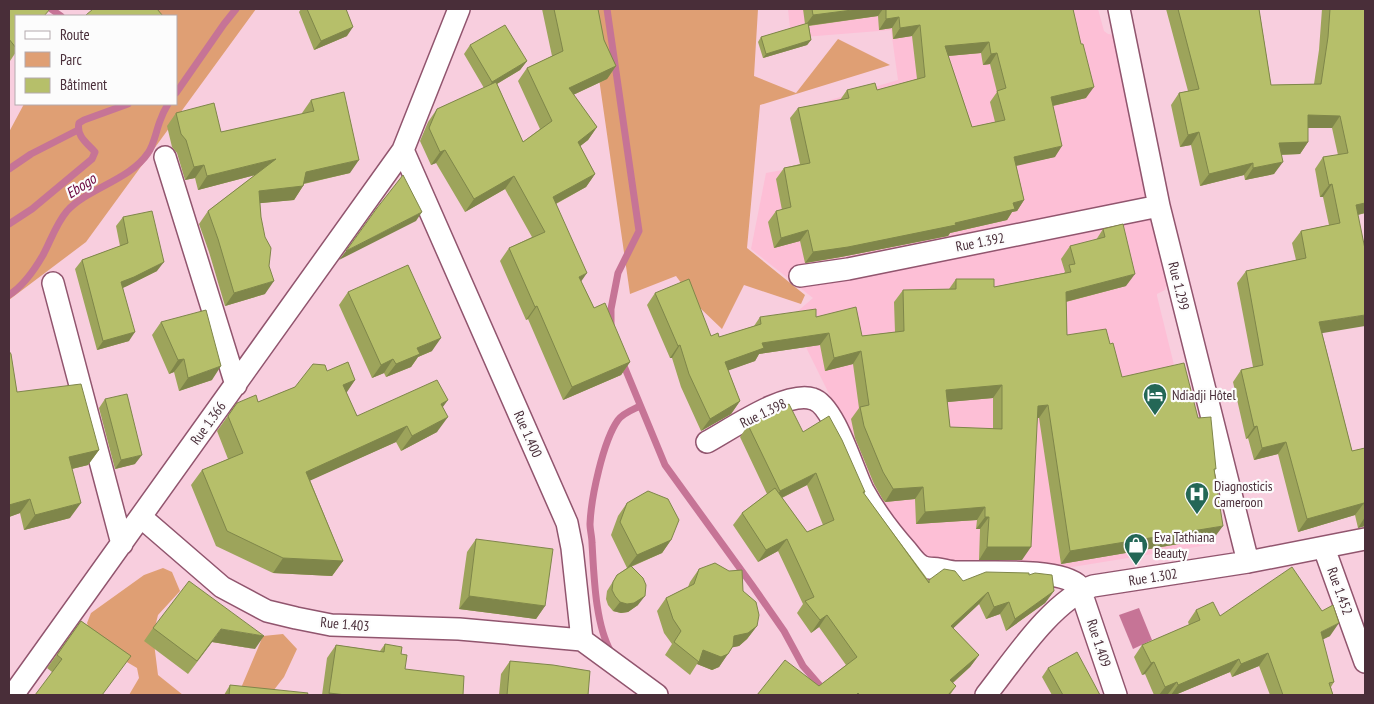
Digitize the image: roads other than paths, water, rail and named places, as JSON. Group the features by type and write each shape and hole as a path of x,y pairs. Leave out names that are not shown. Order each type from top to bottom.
{"street":[{"name":"Rue 1.299","path":"1119,9 1159,206 1248,562"},
{"name":"Rue 1.366","path":"13,695 403,150 453,12"},
{"name":"Rue 1.400","path":"403,150 567,523 572,548 582,640"},
{"path":"165,158 236,385"},
{"name":"Rue 1.392","path":"800,276 848,269 1159,206"},
{"path":"53,282 122,544"},
{"name":"Rue 1.398","path":"707,442 759,413 795,397 803,396 817,400 828,412 863,490 872,505 894,536 919,565 954,572 1018,572 1068,578 1075,582 1082,590"},
{"name":"Rue 1.403","path":"141,517 222,587 268,611 331,625 459,629 582,640"},
{"name":"Rue 1.302","path":"986,695 1048,617 1070,597 1082,590 1094,586 1248,562 1365,539"},
{"name":"Rue 1.452","path":"1324,548 1365,662"},
{"name":"Rue 1.409","path":"1082,590 1116,695"},
{"path":"582,640 657,695"}],"waterway":[{"path":"51,9 60,15"},
{"name":"Ebogo","path":"178,90 236,9"},
{"path":"607,9 639,231 618,273 611,309 611,325"},
{"path":"9,224 32,209 92,159 95,152 81,136 78,128 79,123 125,105"},
{"name":"Ebogo","path":"9,295 24,282 36,266 67,211 86,196 131,170 148,153 168,105"},
{"path":"9,169 31,154 78,130"},
{"path":"622,361 665,465 784,631 803,666 828,695"},
{"path":"611,652 598,614 590,526 591,513 595,485 607,441 622,415 640,406"}],"place":[{"name":"Ndiadji Hôtel","path":"1155,416"},
{"name":"Diagnosticis Cameroon","path":"1197,515"},
{"name":"Eva Tathiana Beauty","path":"1136,566"}]}
